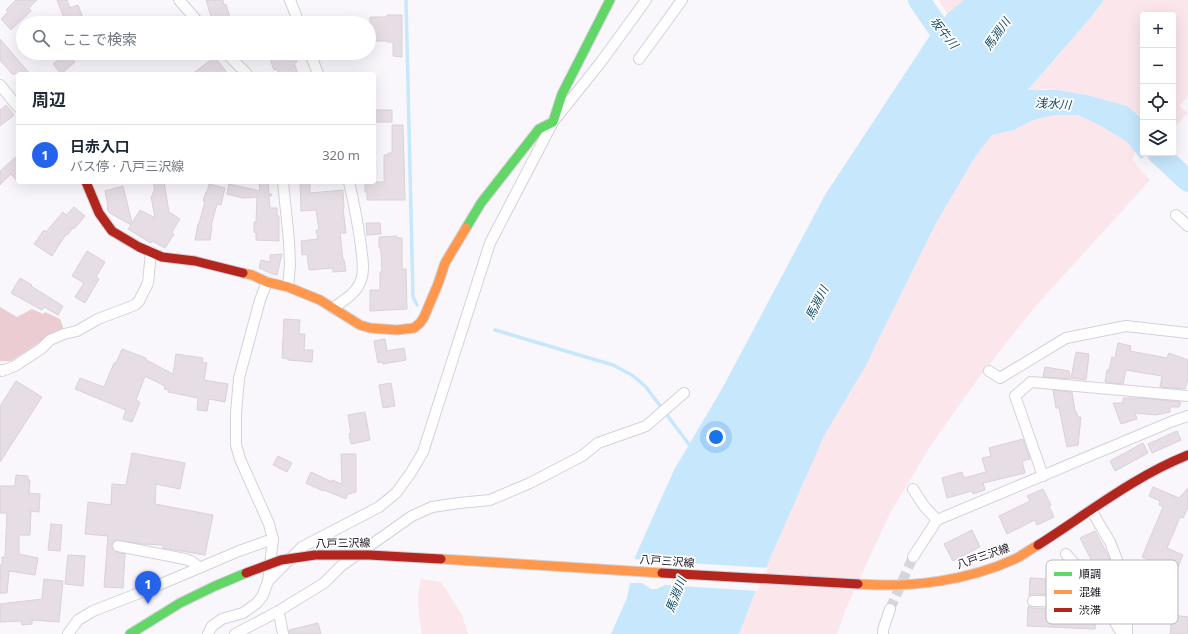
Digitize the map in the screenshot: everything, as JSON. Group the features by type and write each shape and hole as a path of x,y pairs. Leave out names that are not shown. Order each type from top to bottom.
{"main road":[{"path":"87,184 99,213 112,230 139,247 162,257 195,261 252,275 268,282 288,287 320,300 360,325 370,328 397,330 414,328 420,324 424,317 445,263 481,204 539,129 554,122 562,94 610,0"},
{"name":"八戸三沢線","path":"130,634 180,603 215,586 281,560 315,555 369,554 858,584 896,585 928,583 958,578 988,569 1016,558 1053,536 1139,478 1174,460 1188,455"}],"street":[{"path":"179,0 193,16"},
{"path":"290,0 296,16"},
{"path":"268,581 302,547 379,507 396,493 410,474 423,452 490,243 554,122 601,62 646,0"},
{"path":"639,59 682,0"},
{"path":"233,60 244,72"},
{"path":"313,60 317,72"},
{"path":"0,85 16,105"},
{"path":"282,184 289,240 290,265 288,287"},
{"path":"333,308 346,300 355,291 361,281 363,268 354,200 350,184"},
{"path":"1176,215 1188,226"},
{"path":"0,370 2,371 14,366 41,349 50,340 64,334 77,331 98,319 135,305 139,301 148,283 151,252"},
{"path":"208,634 212,626 222,619 243,613 257,603 263,595 268,581 273,539 269,524 240,460 236,445 236,413 239,378 260,300 268,282"},
{"path":"989,371 1000,378 1066,338 1126,326 1188,332"},
{"path":"1043,476 1015,396 1031,382 1188,396"},
{"path":"235,634 277,612 324,583 341,566 412,516 432,508 459,503 490,500 530,483 582,456 598,443 646,426 684,393"},
{"path":"914,557 937,520 1188,416"},
{"path":"913,489 924,506 937,520"},
{"path":"1091,510 1110,542 1117,560"},
{"path":"68,634 78,620 93,611 239,551 273,539"},
{"path":"118,546 185,559 191,561 199,568"},
{"path":"1066,554 1071,560"},
{"path":"1033,601 1046,601"},
{"path":"883,634 890,609"},
{"path":"277,612 280,618 283,634"},
{"path":"1116,624 1122,634"}],"shaded area":[{"path":"939,0 964,0 947,14"},
{"path":"1104,0 1188,0 1188,96 1179,106 1188,113 1176,125 1176,12 1140,12 1140,117 1127,106 1087,95 1044,89 1028,91"},
{"path":"1054,115 1078,115 1101,126 1127,142 1135,151 1132,160 1150,180 1033,309 977,380 931,445 890,513 846,608 837,634 739,634 754,595 824,436 865,367 935,225 975,157 992,135 1014,130 1033,120"},
{"path":"0,307 17,317 32,309 43,314 45,312 60,319 64,330 48,337 11,361 0,361"},
{"path":"421,579 441,582 462,615 468,634 422,634 418,596"}],"water":[{"name":"馬淵川","path":"964,0 1104,0 1028,90 1058,90 1087,95 1127,106 1140,117 1140,156 1144,156 1141,159 1127,142 1101,126 1078,115 1054,115 1033,120 1014,130 992,135 975,157 935,225 865,367 824,436 754,595 739,634 611,634 627,598 635,557 674,470 723,387 825,195 931,34 947,14"}],"pier":[{"path":"657,557 665,558 673,562 768,568 758,591 665,585 657,589 651,589 642,583 628,583 632,559 651,560"}],"building":[{"path":"16,0 37,0 29,8 31,11 26,16 16,16 16,25 11,30 1,19 8,12 6,10"},
{"path":"57,0 67,0 70,8 78,5 82,16 63,16"},
{"path":"206,0 223,0 224,5 226,4 229,16 211,16"},
{"path":"387,15 402,15 402,57 393,56 393,42 376,41 376,17 387,17"},
{"path":"0,39 16,58 16,60 18,60 28,72 16,72 16,74 12,74 0,60"},
{"path":"58,60 73,60 75,62 63,72 59,72 53,64"},
{"path":"211,60 217,60 226,72 195,72"},
{"path":"270,60 296,60 297,62 294,63 297,72 278,72 277,69 274,70"},
{"path":"6,105 14,115 0,126 0,110"},
{"path":"376,110 392,110 392,122 376,122"},
{"path":"392,125 403,125 405,200 367,200 365,184 384,182 384,155 392,153"},
{"path":"16,157 16,180 11,174 0,185 0,171"},
{"path":"153,184 164,184 169,212 180,219 172,232 174,234 165,248 152,241 151,243 149,242 128,229 131,225 110,213 107,209 108,207 105,191 123,186 132,223 140,210 155,218 151,196 153,196 153,192 155,191"},
{"path":"209,184 225,188 221,205 217,204 211,226 210,240 195,240 205,201 203,201"},
{"path":"229,184 260,191 259,184 268,184 269,194 272,194 269,196 270,208 277,208 277,216 279,216 279,241 256,240 254,222 256,222 257,197 243,198 227,194"},
{"path":"300,184 310,184 310,193 343,190 343,208 346,233 340,233 343,260 346,271 333,272 333,269 331,268 309,270 307,254 302,255 301,241 318,239 316,230 319,230 316,210 301,211"},
{"path":"74,207 85,216 74,229 73,228 67,235 66,234 52,256 34,244 44,230 46,232 63,212 66,215"},
{"path":"366,223 380,223 381,234 367,235"},
{"path":"397,236 397,238 402,238 402,269 406,269 407,309 370,311 370,290 380,290 380,272 382,272 379,237"},
{"path":"87,251 105,262 96,277 99,279 85,303 75,297 84,283 72,276"},
{"path":"282,254 277,275 259,268 261,260 270,262 270,255"},
{"path":"20,278 63,306 58,315 44,307 42,310 11,293"},
{"path":"284,319 300,320 299,334 305,334 304,350 313,350 312,362 282,358"},
{"path":"385,339 387,351 404,348 406,360 383,364 382,362 378,363 374,341"},
{"path":"1118,343 1131,346 1130,351 1167,358 1169,353 1188,360 1188,379 1185,389 1160,387 1162,376 1126,370 1123,384 1105,382 1107,370 1109,370 1112,357 1115,358"},
{"path":"122,349 146,358 146,360 173,374 176,354 203,358 202,362 207,363 204,380 228,384 225,402 209,399 207,411 197,410 198,398 168,392 169,390 164,389 165,386 145,376 136,400 140,402 132,422 123,419 126,410 75,389 80,378 104,387 114,363 116,363"},
{"path":"1076,352 1089,354 1086,380 1071,378"},
{"path":"1045,367 1069,371 1070,379 1043,377"},
{"path":"16,381 42,397 0,462 0,406"},
{"path":"391,383 395,406 383,408 379,385"},
{"path":"1053,390 1072,392 1075,411 1078,417 1081,417 1078,445 1067,447 1059,408 1056,408"},
{"path":"1123,398 1143,398 1181,402 1179,407 1170,407 1170,412 1156,415 1135,413 1137,419 1121,424 1113,403 1123,403"},
{"path":"365,412 370,440 351,444 348,415"},
{"path":"1177,431 1181,440 1152,453 1148,444"},
{"path":"1023,439 1030,459 1022,461 1025,473 983,483 985,490 973,494 972,491 947,498 942,478 962,472 964,478 986,472 982,458 991,456 989,448"},
{"path":"1143,443 1148,453 1115,471 1110,461"},
{"path":"132,453 185,463 180,489 156,484 155,504 213,515 205,555 163,548 163,545 142,544 116,540 113,541 112,548 116,552 125,554 123,588 104,587 108,536 85,534 88,502 111,505 112,484 126,485"},
{"path":"341,454 356,454 356,492 348,494 346,499 306,483 311,472 332,482 332,480 342,484"},
{"path":"278,456 292,463 287,472 273,465"},
{"path":"16,475 28,476 28,480 30,480 29,493 40,494 39,512 31,511 30,535 19,535 19,554 38,558 35,575 9,571 7,593 0,593 0,565 2,565 2,557 5,557 7,513 0,513 0,486 15,486"},
{"path":"1153,487 1179,498 1188,488 1188,507 1183,518 1180,517 1167,548 1183,555 1178,567 1178,560 1150,560 1142,557 1163,507 1159,505 1160,501 1149,496"},
{"path":"1043,489 1051,505 1049,506 1054,517 1037,525 1035,520 1007,534 999,516 1030,501 1027,496"},
{"path":"51,524 62,525 60,551 48,550"},
{"path":"972,530 980,547 953,561 944,544"},
{"path":"1095,531 1110,559 1091,560 1080,538"},
{"path":"68,555 85,556 83,586 65,584"},
{"path":"1030,578 1046,579 1046,594 1033,594 1029,596"},
{"path":"44,579 63,581 59,622 32,620 32,624 22,625 21,621 0,622 0,604 42,599"},
{"path":"1028,607 1046,608 1046,624 1095,624 1095,629 1027,626"},
{"path":"1178,616 1188,617 1188,634 1170,634 1171,624 1178,624"},
{"path":"318,623 321,634 289,634 289,630"}],"waterway":[{"path":"406,0 413,297 417,305"},
{"name":"坂牛川","path":"919,0 941,32 956,48"},
{"name":"浅水川","path":"1161,156 1188,181"},
{"path":"495,330 613,365 632,375 646,387 691,447"}],"tunnel":[{"path":"890,609 913,557"}],"traffic: fast":[{"path":"466,228 481,203 539,129 553,122 562,94 610,0"},
{"path":"130,634 180,603 246,573"}],"traffic: slow":[{"path":"243,273 252,275 267,282 288,287 320,300 360,325 370,328 397,330 414,328 424,317 445,263 466,228"},
{"path":"858,584 919,584 959,577 998,566 1017,558 1038,545"},
{"path":"441,559 662,573"}],"traffic: jam":[{"path":"87,184 99,213 112,231 139,247 162,257 195,261 243,273"},
{"path":"1038,545 1129,485 1188,455"},
{"path":"246,573 281,560 315,555 369,555 441,559"},
{"path":"662,573 858,584"}],"place":[{"name":"日赤入口","path":"148,604"}]}
